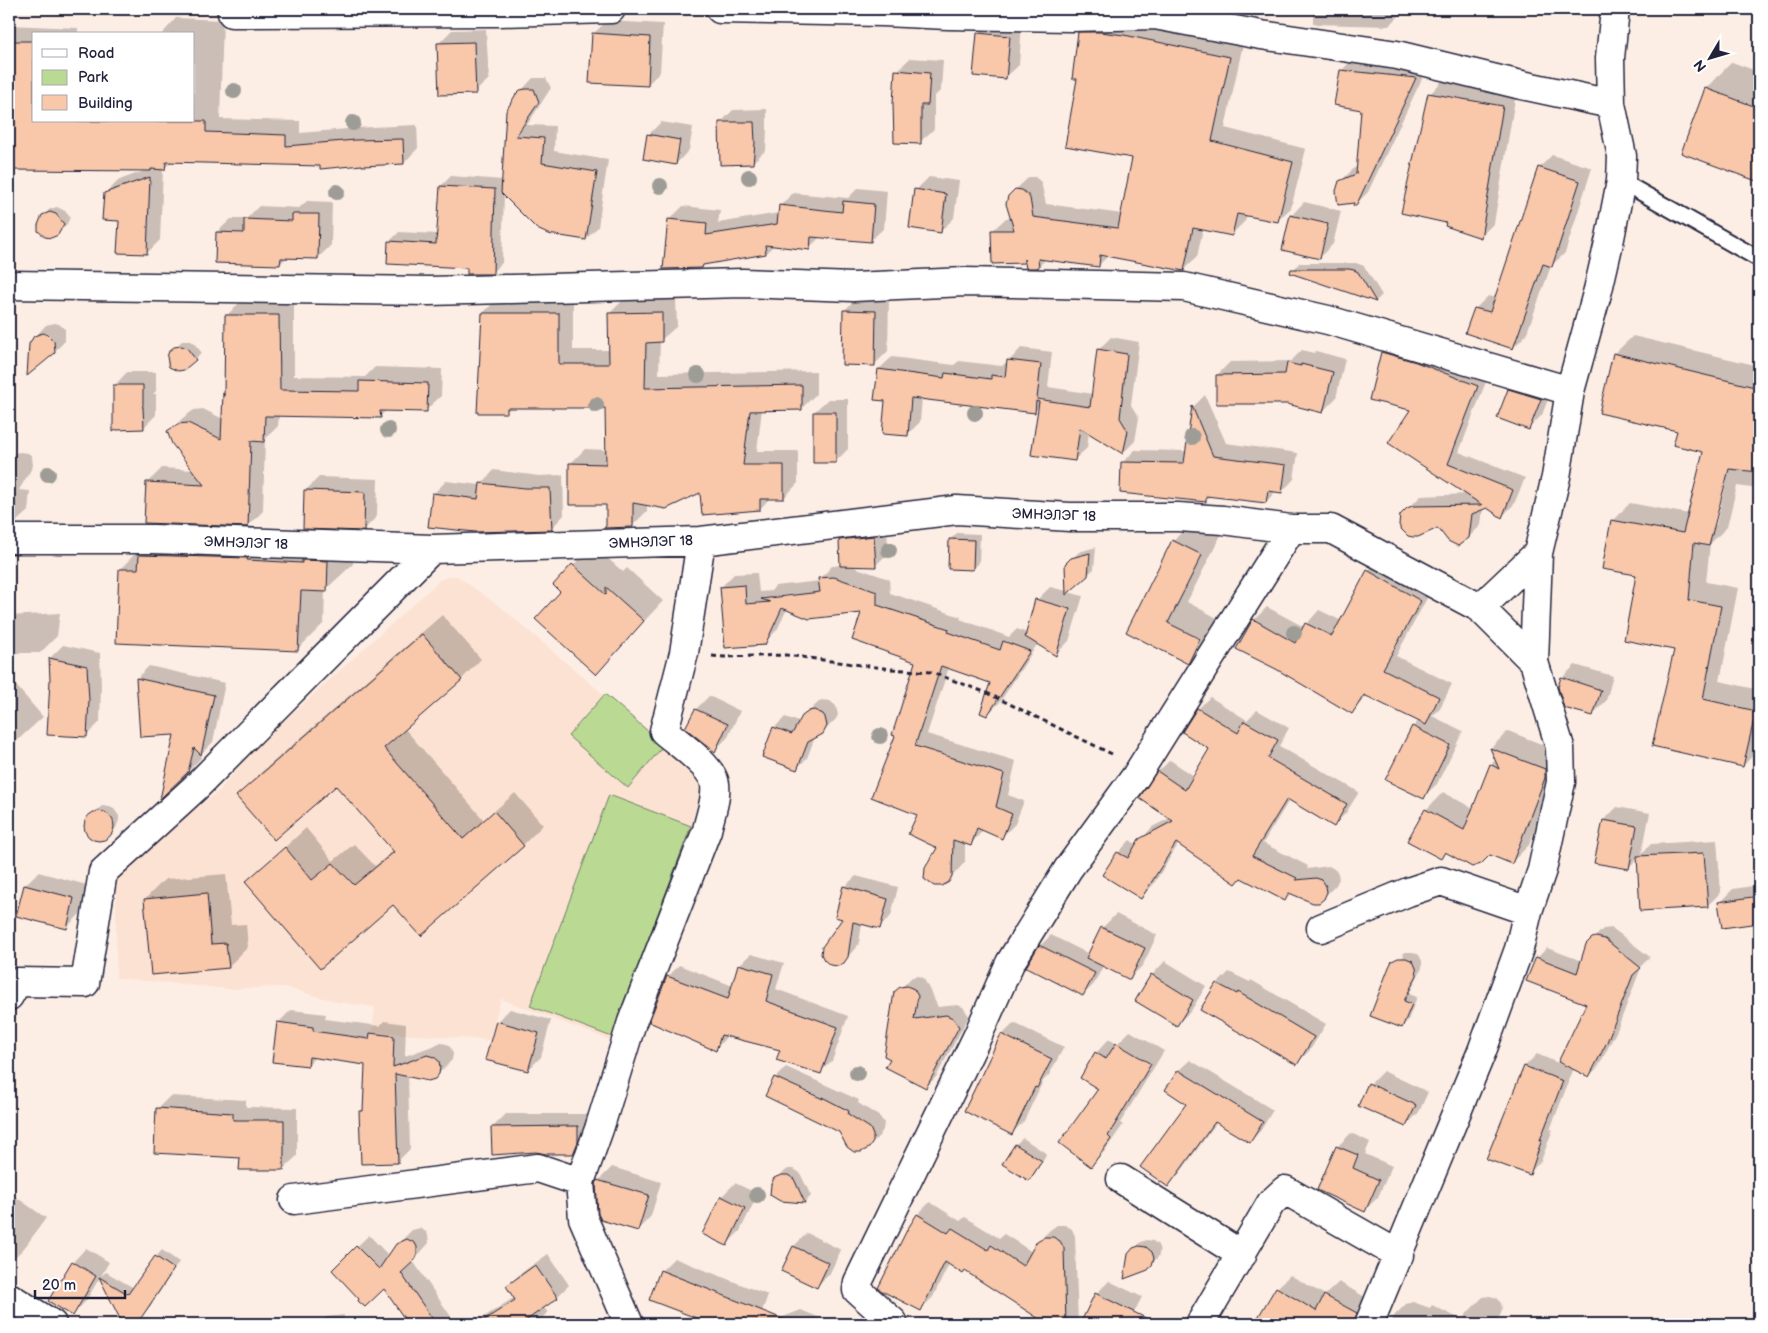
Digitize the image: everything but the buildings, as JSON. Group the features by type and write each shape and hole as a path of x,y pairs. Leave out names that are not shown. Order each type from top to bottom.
{"street":[{"path":"232,9 232,13 242,13 498,12 611,9"},
{"path":"720,9 841,10 948,15 1071,17 1155,15 1261,35 1397,55 1611,104"},
{"path":"1370,1324 1482,1051 1520,949 1528,911 1542,870 1561,782 1560,747 1534,662 1538,552 1556,477 1570,390 1598,290 1621,180 1622,156 1611,104 1610,58 1615,9"},
{"path":"9,285 429,291 742,283 853,287 965,282 1184,287 1328,320 1570,390"},
{"name":"ЭМНЭЛЭГ 18","path":"9,539 154,539 432,549 701,541 957,510 1070,517 1178,517 1223,520 1291,529 1331,529 1480,608 1534,662"},
{"path":"894,1324 857,1290 858,1282 978,1035 1010,963 1068,869 1141,768 1291,529"},
{"path":"629,1324 583,1218 580,1182 600,1129 632,1022 707,830 714,798 715,784 710,774 700,762 664,731 684,653 701,541"},
{"path":"9,996 17,982 85,983 103,872 195,788 432,549"},
{"path":"1480,608 1538,552"},
{"path":"1321,928 1408,892 1441,881 1528,911"},
{"path":"294,1200 538,1168 580,1182"},
{"path":"1121,1179 1242,1255"},
{"path":"1200,1324 1271,1203 1285,1190 1399,1255"},
{"path":"9,1297 52,1324"}],"lane":[{"path":"1621,180 1759,259"}],"path":[{"path":"684,653 725,657 786,655 891,669 931,672 987,693 1141,768"}],"shaded area":[{"path":"457,576 502,608 703,779 695,827 612,1041 501,999 489,1040 372,1032 375,1007 337,1002 284,987 228,989 116,978 116,870 219,791 255,747 441,579"}],"green space":[{"path":"605,694 664,745 628,788 568,736"},
{"path":"609,795 691,826 612,1037 530,1006"}]}
